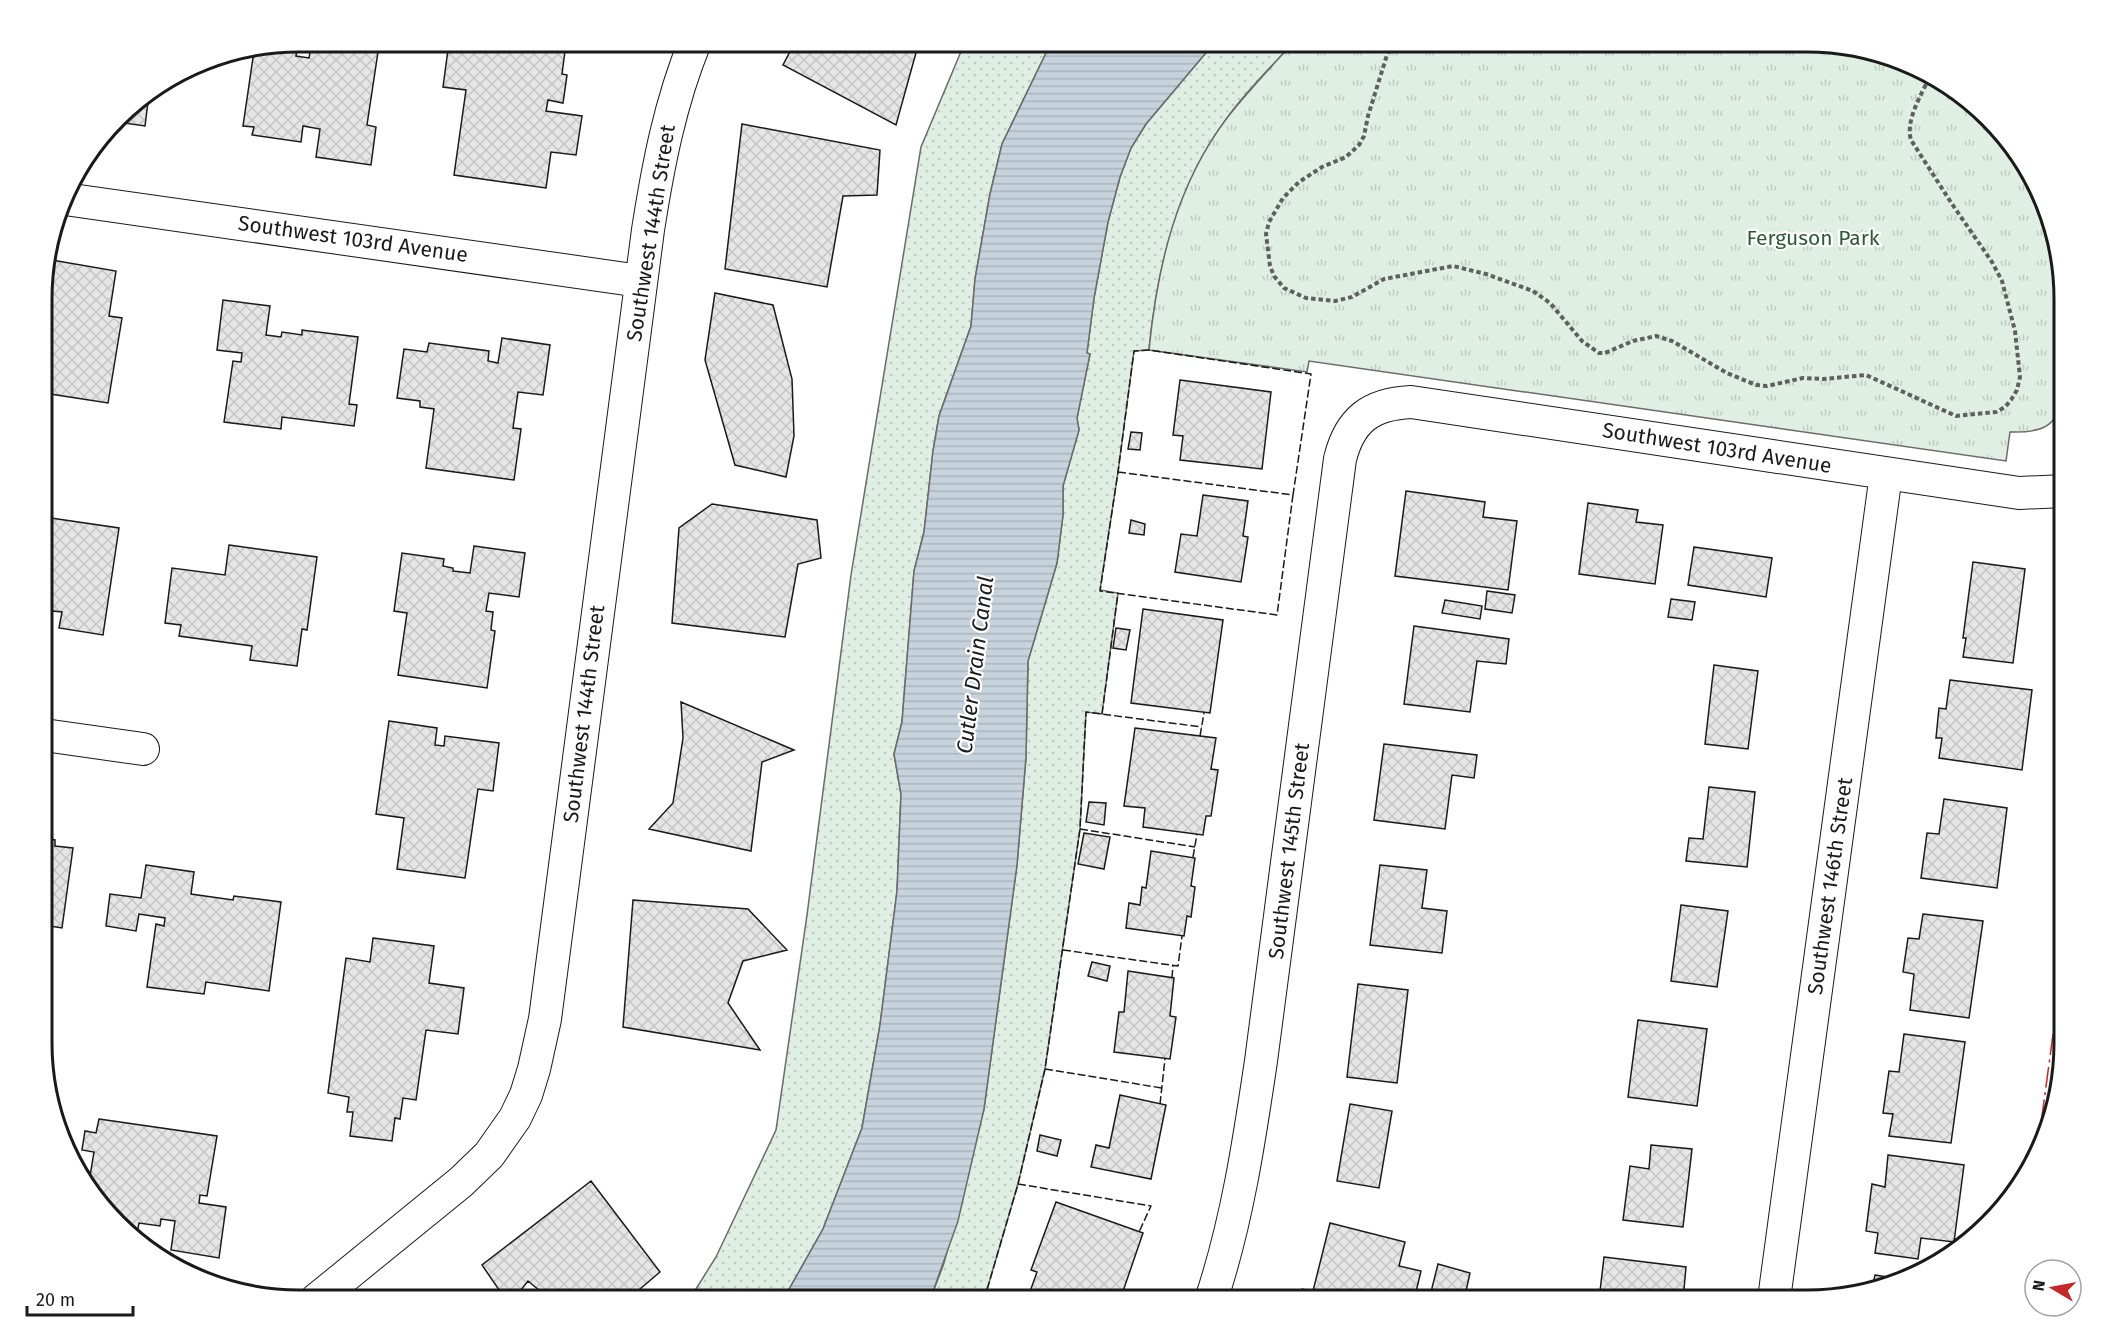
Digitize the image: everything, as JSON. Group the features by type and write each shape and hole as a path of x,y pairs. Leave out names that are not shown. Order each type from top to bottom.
{"street":[{"name":"Southwest 144th Street","path":"328,1290 461,1182 489,1155 515,1118 534,1069 546,1007 640,281 654,189 667,125 691,52"},
{"name":"Southwest 103rd Avenue","path":"73,200 640,281"},
{"name":"Southwest 103rd Avenue","path":"1371,410 1384,404 1411,402 2019,493 2054,491"},
{"name":"Southwest 145th Street","path":"1214,1290 1230,1235 1246,1158 1261,1061 1340,459 1344,443 1352,430 1371,410"},
{"name":"Southwest 146th Street","path":"1775,1290 1886,474"},
{"path":"52,736 143,749"}],"path":[{"path":"1388,52 1364,136 1359,145 1346,157 1322,167 1299,182 1283,198 1269,222 1266,234 1270,266 1274,276 1284,288 1306,298 1335,301 1352,297 1384,279 1452,266 1497,278 1533,291 1550,303 1582,341 1599,353 1656,336 1672,341 1727,373 1756,385 1767,386 1803,378 1823,379 1866,375 1956,416 1974,416 1996,412 2011,400 2019,382 2019,358 2002,281 1992,262 1911,140 1909,134 1911,120 1927,84"}],"green space":[{"path":"961,52 1047,52 1002,144 990,194 975,279 971,326 939,416 924,532 914,571 902,722 894,754 901,794 897,891 880,1025 862,1128 823,1229 789,1290 695,1290 716,1257 776,1130 807,915 851,575 921,147"},
{"path":"1207,52 1285,52 1227,118 1195,171 1182,199 1164,258 1149,350 1134,351 1100,590 1118,593 1102,714 1086,712 1080,829 1045,1069 1018,1184 987,1290 934,1290 944,1263 984,1109 1017,865 1026,757 1028,661 1057,563 1063,515 1063,486 1079,430 1077,418 1090,354 1087,353 1094,298 1108,222 1120,177 1131,148 1146,124"},
{"name":"Ferguson Park","path":"1285,52 1807,52 1855,57 1902,71 1945,94 1982,125 2013,162 2036,205 2050,252 2054,284 2054,419 2038,429 2010,432 2006,461 1309,361 1307,372 1149,350 1157,289 1172,228 1182,199 1209,144 1251,89"}],"water":[{"name":"Cutler Drain Canal","path":"1207,52 1146,124 1131,148 1120,177 1108,222 1094,298 1087,353 1090,354 1077,418 1079,430 1063,486 1063,515 1057,563 1028,661 1026,757 1017,865 984,1109 958,1221 934,1290 789,1290 823,1229 862,1128 880,1025 897,891 901,794 894,754 902,722 914,571 924,532 933,451 939,416 971,326 975,279 990,194 1002,144 1046,53"}],"building":[{"path":"297,52 296,56 309,58 310,52 378,52 367,125 376,127 371,165 316,157 320,129 303,126 301,142 252,135 254,127 243,126 253,57"},
{"path":"448,52 565,52 562,74 567,75 563,103 548,100 546,111 582,116 576,155 551,152 546,188 454,175 466,90 443,87"},
{"path":"790,52 916,52 896,125 783,65"},
{"path":"148,105 145,126 127,123"},
{"path":"742,124 880,150 877,195 843,196 827,287 725,269"},
{"path":"56,261 116,271 109,316 122,318 108,403 52,394 52,300"},
{"path":"715,293 773,305 792,379 794,436 786,477 735,465 705,360"},
{"path":"223,300 270,306 266,335 281,337 282,332 302,335 302,330 358,337 349,404 357,405 354,426 282,417 281,429 224,422 233,361 241,362 242,353 217,350"},
{"path":"502,338 550,345 543,395 518,392 513,428 521,429 514,480 426,468 434,409 420,407 420,401 397,398 404,349 427,352 429,343 489,351 488,361 498,363"},
{"path":"1180,380 1271,392 1262,469 1180,460 1183,436 1173,435"},
{"path":"1131,432 1142,433 1140,450 1128,449"},
{"path":"1406,491 1485,502 1483,517 1517,521 1508,590 1395,576"},
{"path":"1203,495 1248,501 1243,536 1248,537 1241,582 1175,572 1181,534 1197,536"},
{"path":"1588,503 1638,510 1636,522 1663,525 1655,584 1579,574"},
{"path":"712,504 817,520 821,558 798,564 785,637 672,623 679,528"},
{"path":"52,518 119,528 103,635 59,628 62,612 52,611"},
{"path":"1131,520 1145,524 1144,535 1129,533"},
{"path":"229,545 317,557 307,630 302,629 297,666 250,660 252,646 179,636 181,625 165,623 172,568 225,575"},
{"path":"474,546 525,553 519,597 489,593 486,611 493,612 491,630 495,631 487,688 398,675 407,613 394,611 402,553 444,559 443,566 453,568 453,571 470,573"},
{"path":"1694,547 1772,558 1766,597 1688,585"},
{"path":"1973,562 2025,569 2013,663 1963,657 1966,638 1963,638"},
{"path":"1487,591 1515,595 1512,613 1485,609"},
{"path":"1671,599 1695,602 1692,620 1668,617"},
{"path":"1445,600 1482,606 1480,619 1442,613"},
{"path":"1143,609 1223,620 1210,713 1131,703"},
{"path":"1414,626 1509,639 1506,664 1477,661 1470,712 1404,704"},
{"path":"1116,628 1130,630 1126,650 1113,648"},
{"path":"1714,665 1758,671 1748,749 1705,744"},
{"path":"1950,680 2032,690 2022,770 1939,758 1942,738 1936,738 1939,708 1946,709"},
{"path":"681,702 794,750 762,762 751,851 649,829 673,803 683,738"},
{"path":"389,721 437,728 435,745 444,746 445,736 499,743 493,791 478,789 465,878 397,869 404,818 376,814"},
{"path":"1135,728 1216,738 1211,769 1218,770 1211,816 1206,816 1203,835 1143,827 1145,808 1124,806"},
{"path":"1384,744 1477,755 1474,778 1452,775 1445,829 1374,820"},
{"path":"1709,787 1755,792 1747,867 1686,861 1689,838 1703,839"},
{"path":"1944,799 2007,808 1997,888 1921,878 1927,833 1939,834"},
{"path":"1089,802 1106,803 1104,825 1086,822"},
{"path":"1084,833 1110,837 1104,869 1078,864"},
{"path":"52,839 55,840 55,846 73,848 62,928 52,926"},
{"path":"1151,851 1195,858 1191,886 1195,887 1191,917 1187,916 1184,936 1126,928 1129,903 1140,905 1142,887 1146,888"},
{"path":"146,865 194,872 191,894 233,900 234,896 281,902 269,991 206,982 204,994 147,987 156,924 164,926 165,918 139,914 136,931 106,926 110,894 141,898"},
{"path":"1380,865 1427,870 1422,908 1447,911 1442,953 1370,945"},
{"path":"633,900 748,909 787,950 743,961 728,1003 760,1050 623,1027"},
{"path":"1681,905 1728,911 1717,987 1671,981"},
{"path":"1923,914 1983,921 1969,1018 1910,1010 1914,974 1903,972 1908,938 1919,939"},
{"path":"373,938 434,946 429,983 464,988 458,1034 426,1030 416,1100 403,1098 400,1119 395,1118 392,1141 350,1136 353,1112 347,1112 349,1097 328,1093 346,958 370,962"},
{"path":"1092,962 1110,966 1107,981 1088,976"},
{"path":"1128,971 1174,978 1170,1016 1176,1017 1170,1059 1114,1052 1119,1012 1124,1012"},
{"path":"1358,984 1408,990 1397,1083 1347,1077"},
{"path":"1638,1020 1707,1029 1697,1106 1628,1097"},
{"path":"1904,1034 1965,1042 1951,1143 1889,1136 1893,1114 1883,1113 1889,1071 1899,1072"},
{"path":"1120,1095 1166,1105 1151,1179 1091,1167 1096,1145 1109,1148"},
{"path":"1350,1104 1392,1111 1379,1188 1337,1181"},
{"path":"99,1119 217,1136 207,1196 200,1195 199,1203 226,1207 219,1258 171,1250 175,1221 161,1219 160,1226 139,1223 138,1229 125,1217 90,1174 94,1152 82,1150 85,1131 96,1133"},
{"path":"1040,1135 1061,1140 1057,1156 1037,1151"},
{"path":"1651,1145 1692,1149 1683,1227 1623,1220 1630,1166 1649,1169"},
{"path":"1888,1155 1964,1165 1954,1241 1921,1238 1918,1259 1875,1253 1878,1233 1866,1231 1872,1184 1885,1187"},
{"path":"591,1181 660,1272 639,1290 539,1290 528,1281 521,1290 499,1290 482,1265"},
{"path":"1056,1202 1143,1233 1123,1290 1031,1290 1037,1272 1031,1270"},
{"path":"1330,1223 1405,1242 1399,1266 1421,1271 1416,1290 1313,1290"},
{"path":"1604,1257 1686,1267 1684,1290 1600,1290"},
{"path":"1438,1264 1470,1273 1466,1290 1432,1290"},
{"path":"1875,1275 1885,1277 1874,1280"}],"fence":[{"path":"1118,472 1293,495 1311,374 1149,350 1134,351 1100,591 1277,615 1293,495"},
{"path":"1102,714 1118,593"},
{"path":"987,1290 1018,1184 1045,1069 1080,829 1086,712 1202,727"},
{"path":"1200,736 1204,713"},
{"path":"1080,829 1195,847"},
{"path":"1193,857 1197,834"},
{"path":"1063,950 1178,966 1182,936"},
{"path":"1172,978 1173,965"},
{"path":"1160,1104 1165,1059"},
{"path":"1045,1069 1162,1088"},
{"path":"1018,1184 1151,1206 1139,1232"}],"power":[{"path":"2041,1121 2054,1027"}]}
